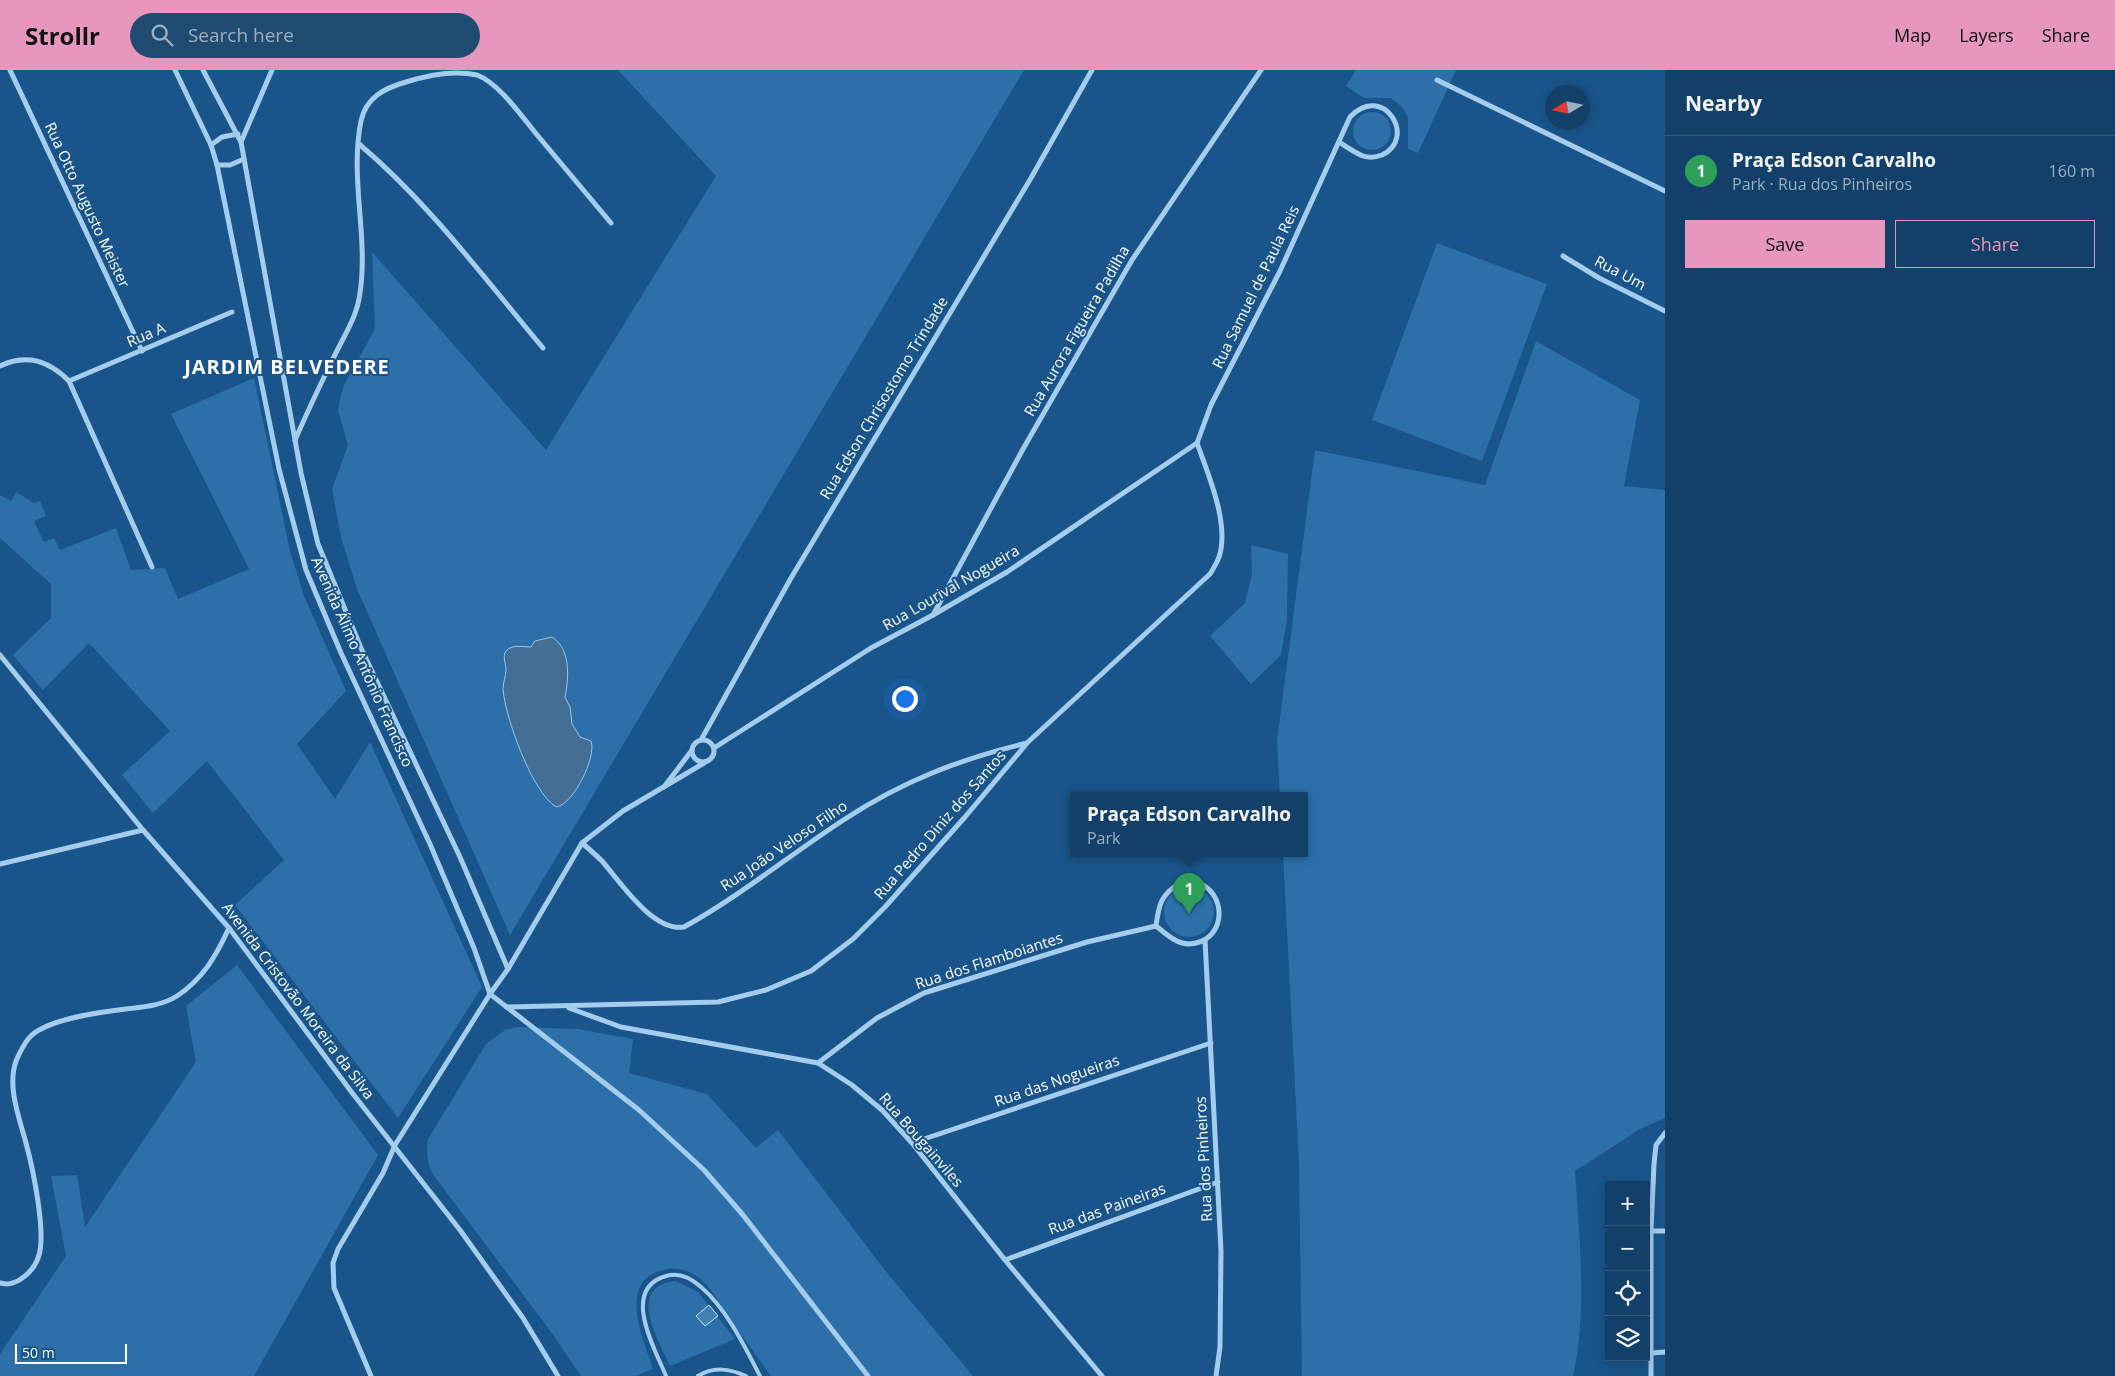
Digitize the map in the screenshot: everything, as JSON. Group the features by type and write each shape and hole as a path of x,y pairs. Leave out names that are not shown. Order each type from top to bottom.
{"street":[{"name":"Rua Otto Augusto Meister","path":"10,70 142,351"},
{"name":"Avenida Álimo Antônio Francisco","path":"175,70 211,145 217,166 281,478 306,570 341,653 441,870 474,948 490,994"},
{"name":"Avenida Álimo Antônio Francisco","path":"203,70 241,142 295,440 309,508 327,568 381,693 460,857 508,969"},
{"path":"241,142 272,70"},
{"name":"Rua Edson Chrisostomo Trindade","path":"701,740 796,570 1031,178 1092,70"},
{"name":"Rua Aurora Figueira Padilha","path":"933,615 1023,449 1132,260 1261,70"},
{"path":"295,440 357,310 359,297 359,144 361,120 366,107 375,96 388,87 447,72 464,72 478,75 489,82 510,103 611,223"},
{"path":"1438,80 1665,191"},
{"name":"Rua Samuel de Paula Reis","path":"1197,442 1211,405 1280,271 1350,117 1362,107 1384,108 1394,119 1397,126 1396,141 1386,153 1379,156 1364,156 1339,142"},
{"path":"211,145 222,137 238,134"},
{"path":"359,144 391,171 427,210 543,348"},
{"path":"217,166 230,165 244,159"},
{"name":"Rua Um","path":"1563,256 1599,278 1665,311"},
{"name":"Rua A","path":"69,381 232,312"},
{"path":"0,366 20,359 32,360 57,369 69,381 152,566"},
{"name":"Rua Lourival Nogueira","path":"714,748 871,648 1007,572 1197,442"},
{"name":"Rua Pedro Diniz dos Santos","path":"506,1007 718,1002 766,990 811,971 853,939 885,907 965,817 1028,742 1210,574 1219,556 1222,534 1218,504 1197,442"},
{"name":"Avenida Cristovão Moreira da Silva","path":"0,655 143,830 229,928 524,1318 558,1376"},
{"path":"371,1376 334,1288 333,1263 338,1249 383,1173 395,1145 490,994 508,969 582,843 623,811 661,790 712,759 714,748 710,743 701,740 695,743 661,790"},
{"name":"Rua João Veloso Filho","path":"582,843 600,859 622,886 655,920 674,929 684,927 847,818 901,786 973,756 1028,742"},
{"path":"692,749 693,756 698,761 704,763"},
{"path":"0,864 143,830"},
{"path":"1181,882 1199,883 1214,893 1221,909 1217,927 1205,940 1189,944 1172,939 1156,926 1158,908 1166,892 1181,882"},
{"name":"Rua dos Flamboiantes","path":"818,1063 877,1018 924,993 1087,942 1156,926"},
{"path":"0,1283 5,1285 19,1280 32,1270 39,1255 41,1227 27,1148 12,1086 16,1062 29,1037 48,1026 61,1022 97,1013 153,1006 175,997 200,979 215,958 229,928"},
{"name":"Rua dos Pinheiros","path":"1205,940 1218,1182 1220,1347 1216,1376"},
{"path":"490,994 639,1110 704,1170 743,1215 868,1376"},
{"name":"Rua Bougainviles","path":"566,1007 621,1027 818,1063 852,1085 882,1110 912,1143 1005,1260 1102,1376"},
{"name":"Rua das Nogueiras","path":"912,1143 1211,1043"},
{"path":"1652,1376 1651,1232 1655,1150 1664,1134"},
{"name":"Rua das Paineiras","path":"1005,1260 1218,1182"},
{"path":"1651,1232 1665,1231"},
{"path":"1652,1352 1665,1352"}],"lane":[{"path":"666,1376 645,1323 642,1308 648,1288 658,1279 671,1275 689,1279 706,1292 742,1342 760,1376"},
{"path":"698,1376 709,1371 724,1369 746,1376"}],"shaded area":[{"path":"618,70 1024,70 510,935 357,589 341,537 332,489 348,445 338,411 344,385 375,329 372,252 546,450 716,176"},
{"path":"1356,70 1456,70 1418,153 1408,149 1408,117 1402,107 1391,98 1364,98 1346,86"},
{"path":"1372,112 1385,118 1391,131 1385,144 1372,150 1359,144 1353,131 1359,118"},
{"path":"1437,243 1547,284 1482,461 1372,420"},
{"path":"1536,341 1640,400 1624,486 1665,490 1665,1118 1640,1129 1575,1171 1581,1300 1578,1351 1573,1376 1302,1376 1299,1164 1283,857 1308,857 1308,792 1280,792 1277,741 1315,450 1485,485"},
{"path":"254,378 290,551 304,596 346,691 297,744 335,799 370,742 482,987 398,1118 235,905 284,860 207,761 153,813 122,775 170,731 89,643 43,690 13,655 51,618 51,584 0,538 0,495 11,501 16,492 34,503 40,501 46,516 34,521 44,542 54,538 60,550 116,528 131,570 165,568 178,599 249,569 171,414"},
{"path":"1251,545 1288,554 1287,620 1281,655 1251,684 1210,636 1245,603 1252,574"},
{"path":"552,637 558,642 566,656 568,673 565,697 570,707 572,724 580,737 591,741 592,748 587,768 576,789 563,804 556,807 547,799 538,786 521,753 514,735 503,689 506,672 504,658 506,651 514,647 531,647 535,641"},
{"path":"1184,887 1194,887 1207,894 1214,907 1214,917 1207,930 1194,937 1184,937 1175,933 1168,926 1164,917 1164,907 1168,898 1175,891"},
{"path":"237,965 378,1155 254,1376 0,1376 0,1354 66,1256 51,1176 77,1175 85,1227 196,1062 186,1006"},
{"path":"517,1027 578,1029 633,1039 629,1073 707,1094 756,1148 778,1130 884,1269 973,1376 771,1376 707,1286 691,1273 672,1269 663,1270 649,1277 640,1286 637,1299 640,1328 653,1369 635,1376 581,1376 551,1332 432,1173 428,1160 428,1139 486,1044 505,1030"},
{"path":"676,1281 698,1292 735,1339 670,1366 654,1329 649,1303 652,1293 661,1285"}],"building":[{"path":"709,1305 718,1316 705,1326 696,1316"}],"place":[{"name":"Praça Edson Carvalho","path":"1189,914"}],"district":[{"name":"JARDIM BELVEDERE","path":"287,367"}]}
